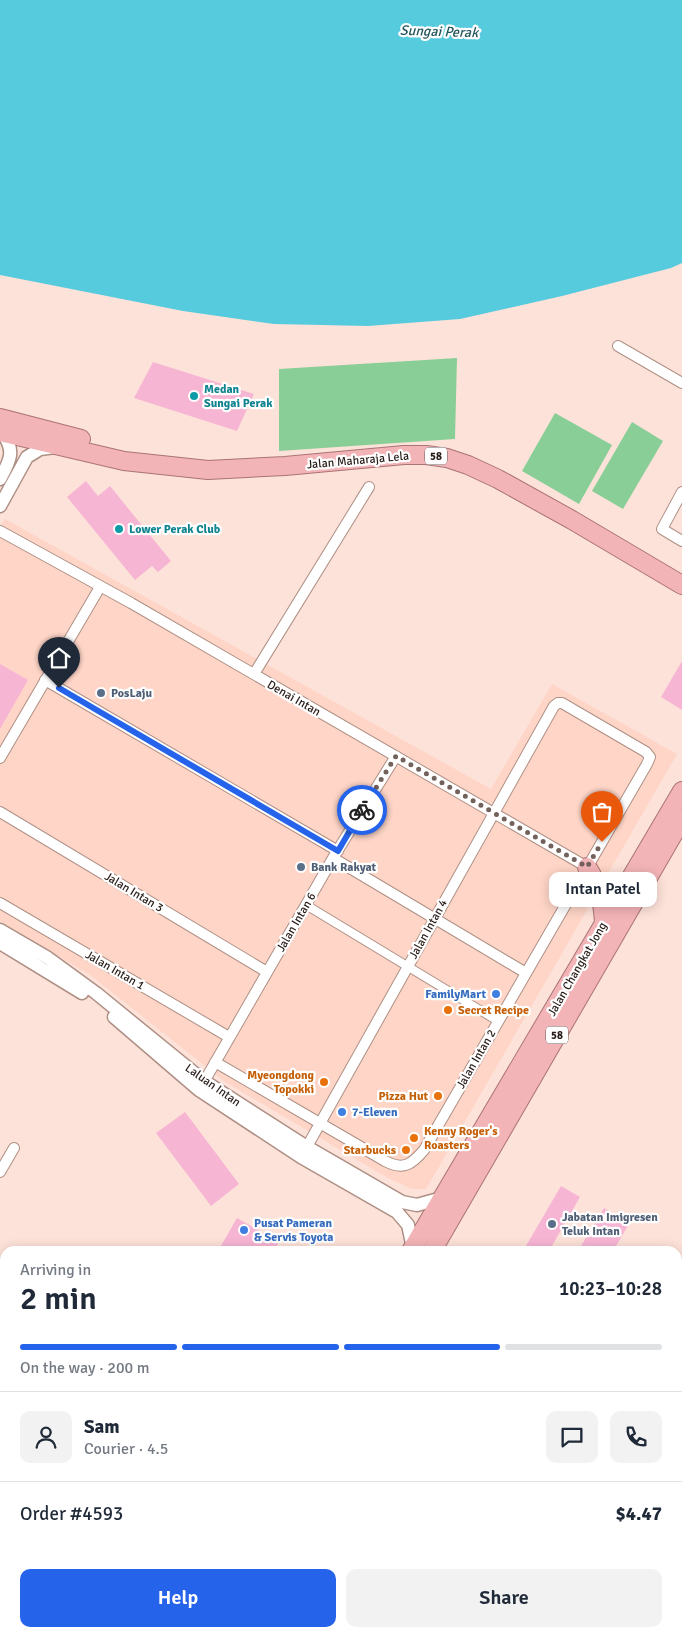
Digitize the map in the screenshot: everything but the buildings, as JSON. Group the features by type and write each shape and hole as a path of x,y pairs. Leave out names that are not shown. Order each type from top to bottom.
{"highway":[{"name":"Jalan Maharaja Lela","path":"1,428 60,446 124,461 185,468 228,470 404,455 426,455 447,458 468,465 498,479 681,584"},
{"name":"Jalan Maharaja Lela","path":"1,428 117,449 152,464"},
{"name":"Jalan Changkat Jong","path":"414,1246 682,791"},
{"name":"Jalan Changkat Jong","path":"435,1246 682,819"},
{"path":"587,867 594,877 602,897 604,923"}],"street":[{"path":"618,346 682,383"},
{"path":"0,479 11,454 7,439 1,428"},
{"path":"0,506 27,457 40,449 60,446"},
{"path":"254,674 369,487"},
{"path":"682,492 662,528 682,542"},
{"name":"Denai Intan","path":"0,531 130,603 587,867"},
{"path":"0,758 100,587"},
{"path":"45,680 336,854 434,918 526,973"},
{"name":"Jalan Intan 4","path":"304,1152 554,706 562,703 646,752 650,757"},
{"name":"Jalan Intan 6","path":"202,1085 336,854 396,756"},
{"name":"Jalan Intan 2","path":"215,1062 392,1165 401,1166 409,1164 424,1150 648,764 650,757"},
{"name":"Jalan Intan 3","path":"0,812 267,972"},
{"name":"Jalan Intan 1","path":"0,903 229,1037"},
{"path":"306,905 498,1021"},
{"name":"Laluan Intan","path":"0,930 48,958 96,993 202,1085"},
{"name":"Laluan Intan","path":"0,943 76,988 202,1085 397,1212 408,1225 411,1246"},
{"path":"0,1172 14,1148"},
{"name":"Laluan Intan","path":"304,1152 402,1202 417,1205 442,1198"}],"shaded area":[{"path":"5,519 491,789 552,684 677,754 426,1189 412,1189 388,1178 225,1082 90,975 0,921 0,527"}],"green space":[{"path":"457,358 455,439 279,451 279,369"},
{"path":"555,413 612,445 579,504 522,471"},
{"path":"632,422 663,441 623,509 592,491"}],"water":[{"name":"Sungai Perak","path":"0,0 682,0 682,263 671,268 562,296 460,319 368,326 274,324 183,311 0,275"}],"way so far":[{"path":"362,810 396,756 587,867 602,842"}],"place":[{"name":"Medan Sungai Perak","path":"194,396"},
{"name":"Lower Perak Club","path":"119,529"},
{"name":"PosLaju","path":"101,693"},
{"name":"Intan Patel","path":"602,842"},
{"name":"Bank Rakyat","path":"301,867"},
{"name":"FamilyMart","path":"496,994"},
{"name":"Secret Recipe","path":"448,1010"},
{"name":"Myeongdong Topokki","path":"324,1082"},
{"name":"Pizza Hut","path":"438,1096"},
{"name":"7-Eleven","path":"342,1112"},
{"name":"Kenny Roger's Roasters","path":"414,1138"},
{"name":"Starbucks","path":"406,1150"},
{"name":"Jabatan Imigresen Teluk Intan","path":"552,1224"},
{"name":"Pusat Pameran & Servis Toyota","path":"244,1230"}],"route":[{"path":"59,688 338,851 362,810"}]}
